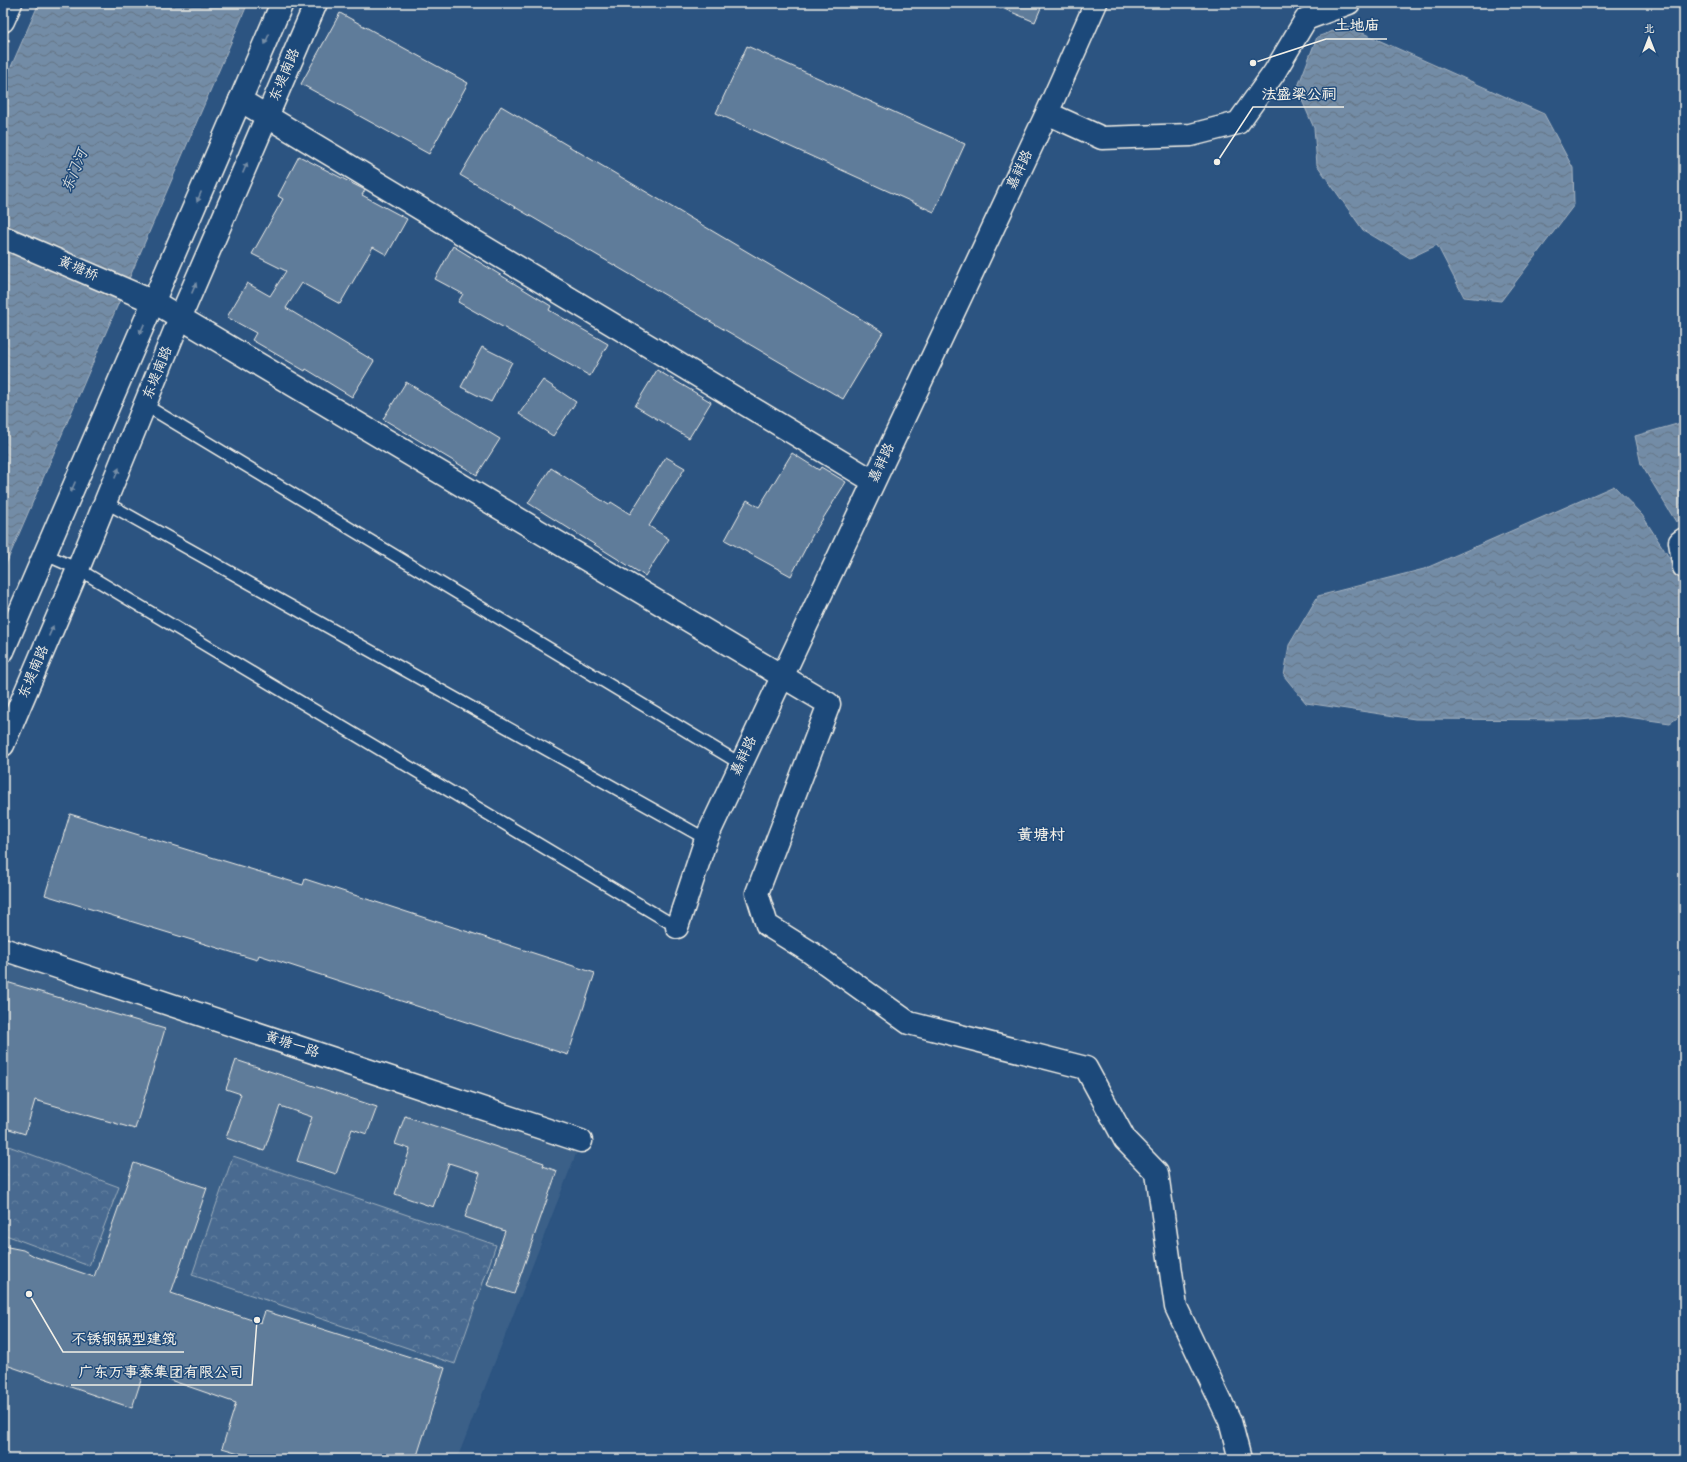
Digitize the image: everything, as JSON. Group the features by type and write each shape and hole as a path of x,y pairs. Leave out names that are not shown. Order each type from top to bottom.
{"street":[{"path":"3,21 11,3"},
{"path":"3,651 282,3"},
{"name":"东堤南路","path":"3,745 78,569 180,318 316,3"},
{"name":"嘉祥路","path":"677,927 706,839 1047,113 1096,3"},
{"path":"1047,113 1102,138 1191,135 1238,123 1274,73 1306,18 1349,3"},
{"path":"240,100 873,481"},
{"name":"黄塘桥","path":"3,237 154,302 829,704 757,893 767,925 810,952 910,1023 1086,1068 1125,1140 1157,1173 1176,1307 1230,1421 1240,1459"},
{"path":"1684,539 1680,542 1684,567"},
{"name":"黄塘一路","path":"3,949 581,1141"}],"lane":[{"path":"145,405 741,764"},
{"path":"105,502 706,839"},
{"path":"44,554 78,569 677,927"}],"shaded area":[{"path":"3,949 581,1141 457,1459 3,1459"}],"green space":[{"path":"3,1144 119,1187 89,1266 3,1234"},
{"path":"233,1156 496,1245 455,1364 192,1275"}],"water":[{"name":"东门河","path":"39,3 248,3 3,571 3,85"},
{"path":"1347,26 1544,114 1573,168 1574,205 1501,301 1464,297 1437,245 1410,258 1363,230 1317,165 1314,128 1297,89 1317,37"},
{"path":"1684,422 1684,518 1676,522 1641,464 1635,436"},
{"path":"1614,486 1642,515 1684,581 1684,713 1670,723 1620,716 1580,720 1415,719 1306,703 1284,676 1289,645 1318,596 1424,569"}],"building":[{"path":"990,3 1043,3 1035,22"},
{"path":"340,13 468,83 429,154 301,84"},
{"path":"747,46 965,144 934,212 716,113"},
{"path":"501,106 883,332 843,399 460,175"},
{"path":"299,156 365,190 362,195 407,219 387,255 373,247 340,304 302,283 286,308 374,361 352,397 306,369 305,371 252,340 256,333 227,317 247,283 270,296 286,271 252,254 283,199 278,196"},
{"path":"453,246 551,306 549,310 608,344 590,376 458,302 463,294 435,279"},
{"path":"482,347 512,362 491,402 461,387"},
{"path":"657,370 711,402 689,438 635,406"},
{"path":"543,380 576,402 553,436 519,414"},
{"path":"406,382 500,439 477,475 383,419"},
{"path":"792,453 819,470 821,467 846,482 812,536 791,576 725,540 747,500 759,507"},
{"path":"666,457 685,468 649,526 669,539 645,576 528,503 551,468 609,505 611,502 630,514"},
{"path":"70,814 303,885 305,879 595,973 568,1055 259,955 257,960 45,895"},
{"path":"3,981 165,1029 135,1129 35,1100 25,1134 3,1127"},
{"path":"236,1060 377,1107 367,1134 352,1129 336,1174 297,1161 312,1117 280,1106 264,1151 226,1138 241,1094 226,1089"},
{"path":"405,1116 544,1163 543,1166 557,1171 514,1294 487,1285 505,1231 465,1217 480,1173 449,1163 433,1207 395,1194 410,1149 395,1144"},
{"path":"134,1163 207,1188 171,1293 261,1323 265,1311 445,1368 416,1459 259,1459 222,1448 236,1403 144,1371 132,1408 3,1364 3,1246 23,1250 36,1257 94,1277"}],"place":[{"name":"土地庙","path":"1253,63"},
{"name":"法盛梁公祠","path":"1217,162"},
{"name":"不锈钢锅型建筑","path":"29,1294"},
{"name":"广东万事泰集团有限公司","path":"257,1320"}],"district":[{"name":"黄塘村","path":"1041,836"}]}
